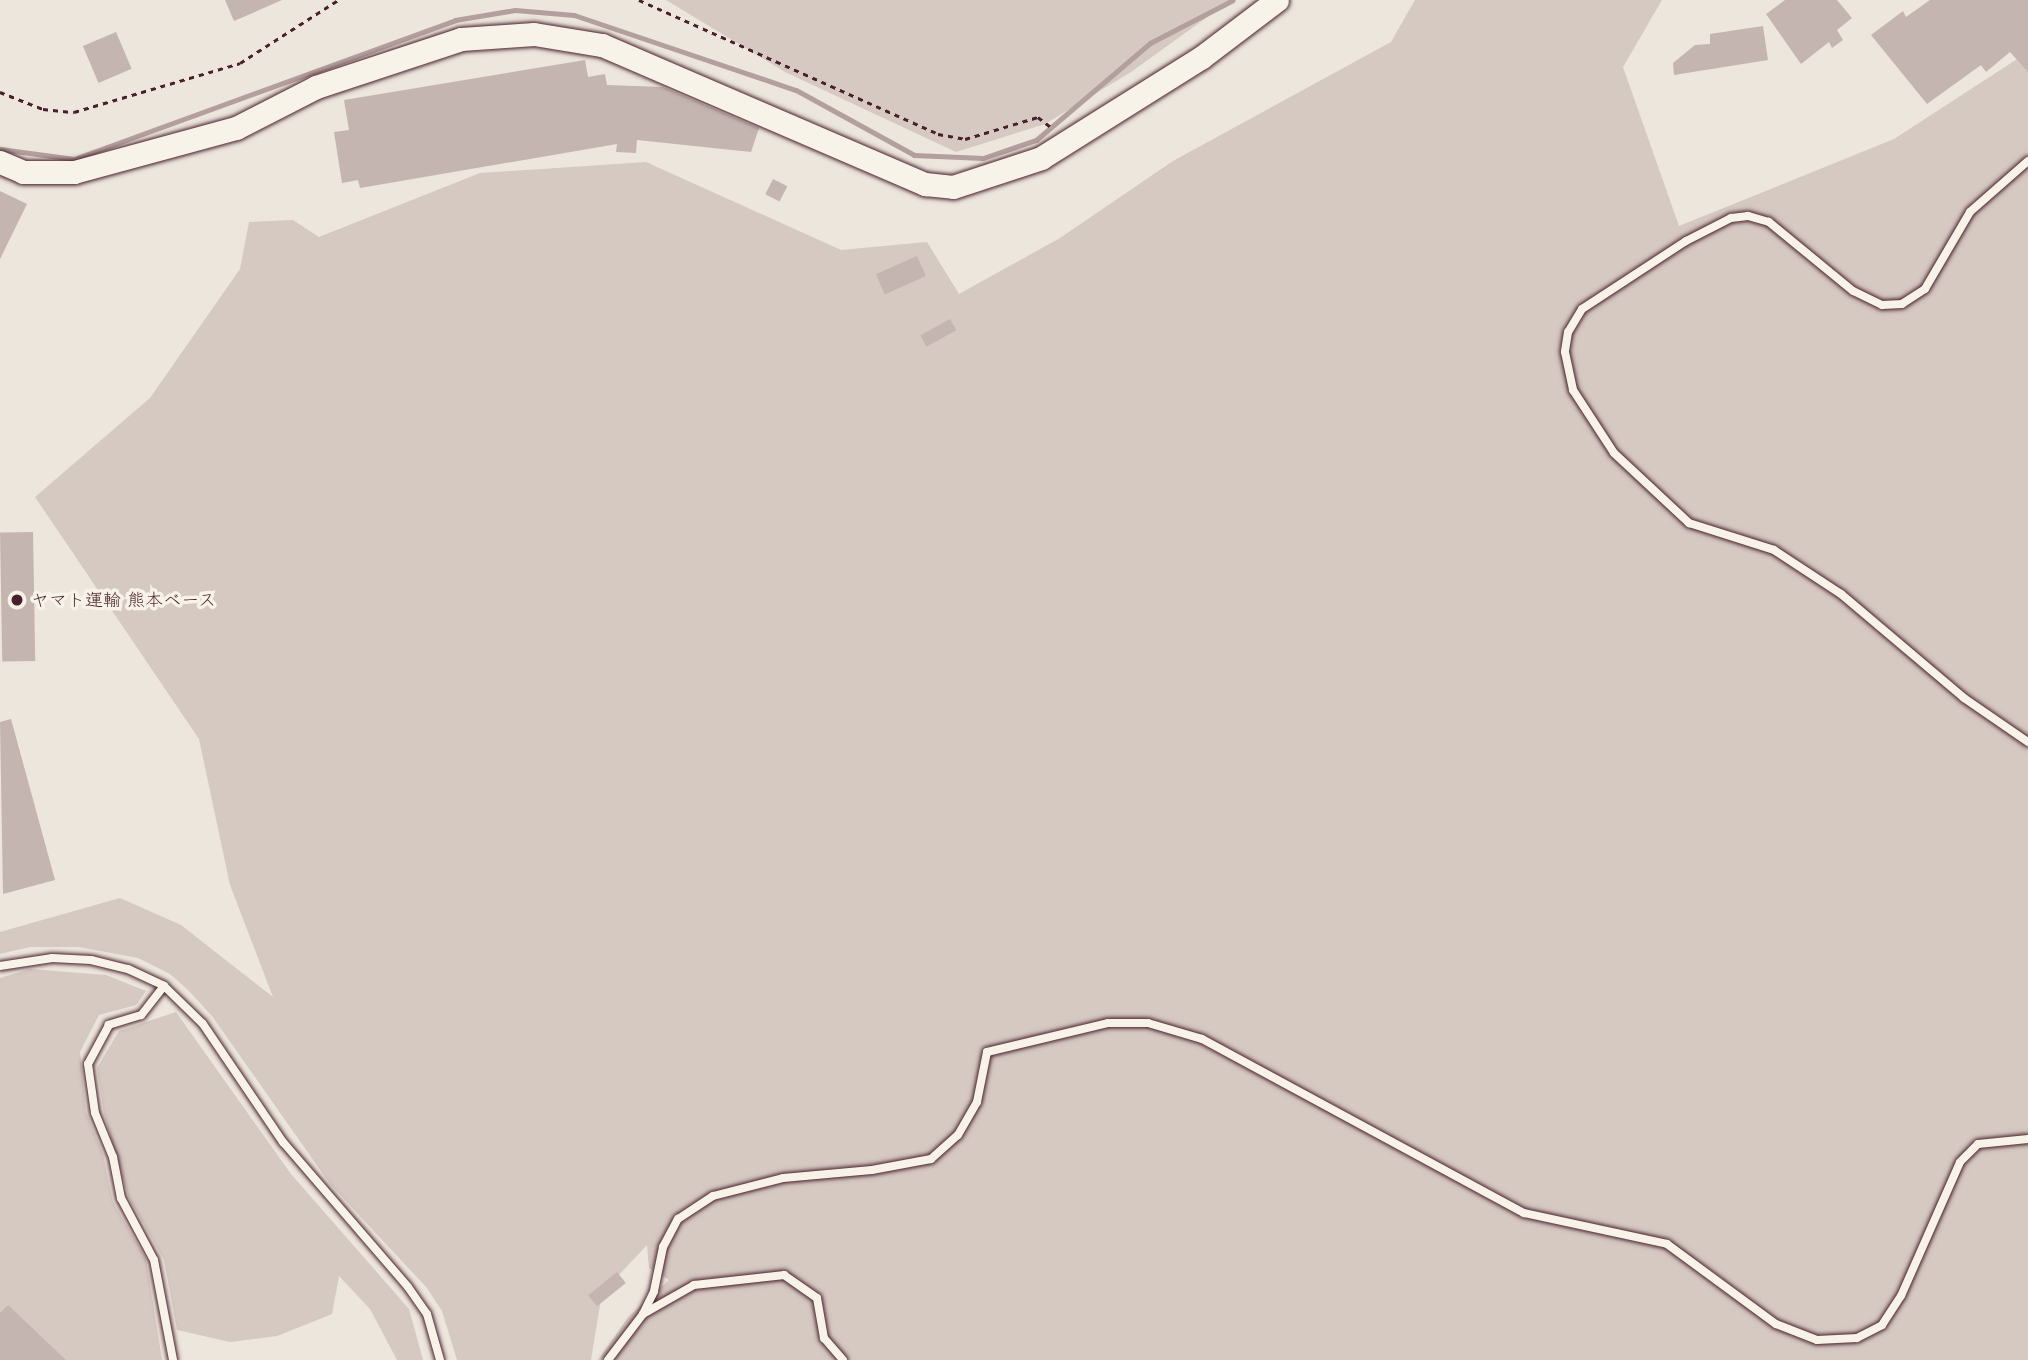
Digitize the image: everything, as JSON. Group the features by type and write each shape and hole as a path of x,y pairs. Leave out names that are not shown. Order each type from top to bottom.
{"street":[{"path":"0,162 23,172 74,172 236,128 316,88 461,39 534,34 602,45 925,184 953,187 1041,158 1202,57 1277,0"}],"lane":[{"path":"2028,161 1970,212 1925,289 1902,304 1882,305 1853,291 1769,222 1748,216 1731,218 1686,241 1582,309 1568,332 1565,352 1573,390 1614,453 1689,523 1774,550 1841,594 1964,698 2028,742"},
{"path":"0,967 52,958 91,960 128,969 164,986 203,1024 283,1142 408,1287 427,1314 440,1360"},
{"path":"164,986 141,1015 109,1025 88,1064 95,1113 113,1157 121,1198 154,1260 173,1360"},
{"path":"608,1360 643,1314 654,1291 663,1247 678,1219 713,1196 783,1178 872,1170 931,1158 958,1135 977,1102 987,1052 1108,1023 1148,1023 1202,1039 1524,1213 1667,1244 1776,1324 1817,1340 1857,1338 1882,1325 1901,1296 1960,1162 1978,1144 2028,1139"},
{"path":"643,1314 694,1285 784,1275 817,1297 824,1338 843,1360"}],"path":[{"path":"0,92 43,109 74,111 240,63 338,0"},
{"path":"639,0 938,134 965,139 1038,117 1058,133"}],"shaded area":[{"path":"666,0 1231,0 1131,72 1045,124 956,152 785,72"},
{"path":"1415,0 1662,0 1623,67 1679,226 1894,139 2028,52 2028,1360 598,1360 629,1316 669,1280 649,1268 647,1245 602,1293 591,1360 457,1360 442,1311 427,1288 330,1184 212,1016 170,974 138,958 79,947 30,947 0,954 0,932 120,898 181,925 273,997 230,885 199,739 35,497 150,398 240,269 249,222 293,220 319,237 480,173 646,162 841,250 927,242 959,294 1060,238 1173,161 1391,42"},
{"path":"30,969 106,975 146,991 136,1005 99,1015 80,1052 86,1112 103,1154 113,1202 146,1259 162,1360 0,1360 0,978"},
{"path":"176,1012 291,1174 409,1309 423,1360 397,1360 370,1309 339,1276 332,1314 277,1336 230,1342 177,1330 164,1260 129,1198 104,1114 97,1068 119,1031"}],"building":[{"path":"225,0 282,0 234,21"},
{"path":"1785,0 1837,0 1852,18 1837,30 1843,40 1832,48 1829,42 1801,64 1766,14"},
{"path":"1930,0 2028,0 2028,72 2010,52 1986,72 1981,65 1927,104 1871,35 1903,11 1906,17"},
{"path":"1763,26 1768,60 1674,75 1673,63 1695,45 1710,44 1710,34"},
{"path":"116,32 132,69 98,83 83,46"},
{"path":"585,60 588,77 605,74 607,85 663,87 759,128 751,152 637,140 636,153 616,152 617,144 360,188 358,180 342,183 334,132 349,130 344,100"},
{"path":"773,179 787,186 780,201 765,194"},
{"path":"0,191 27,204 0,259"},
{"path":"917,256 926,276 885,294 876,274"},
{"path":"950,319 956,330 927,347 920,335"},
{"name":"ヤマト運輸 熊本ベース","path":"33,532 35,661 2,662 0,533"},
{"path":"11,719 55,880 3,894 0,722"},
{"path":"617,1272 626,1283 597,1306 588,1295"},
{"path":"8,1305 66,1360 0,1360 0,1313"}],"waterway":[{"path":"0,149 74,159 455,20 515,10 574,15 796,90 914,155 983,158 1036,140 1150,43 1233,0"}],"place":[{"name":"ヤマト運輸 熊本ベース","path":"17,600"}]}
